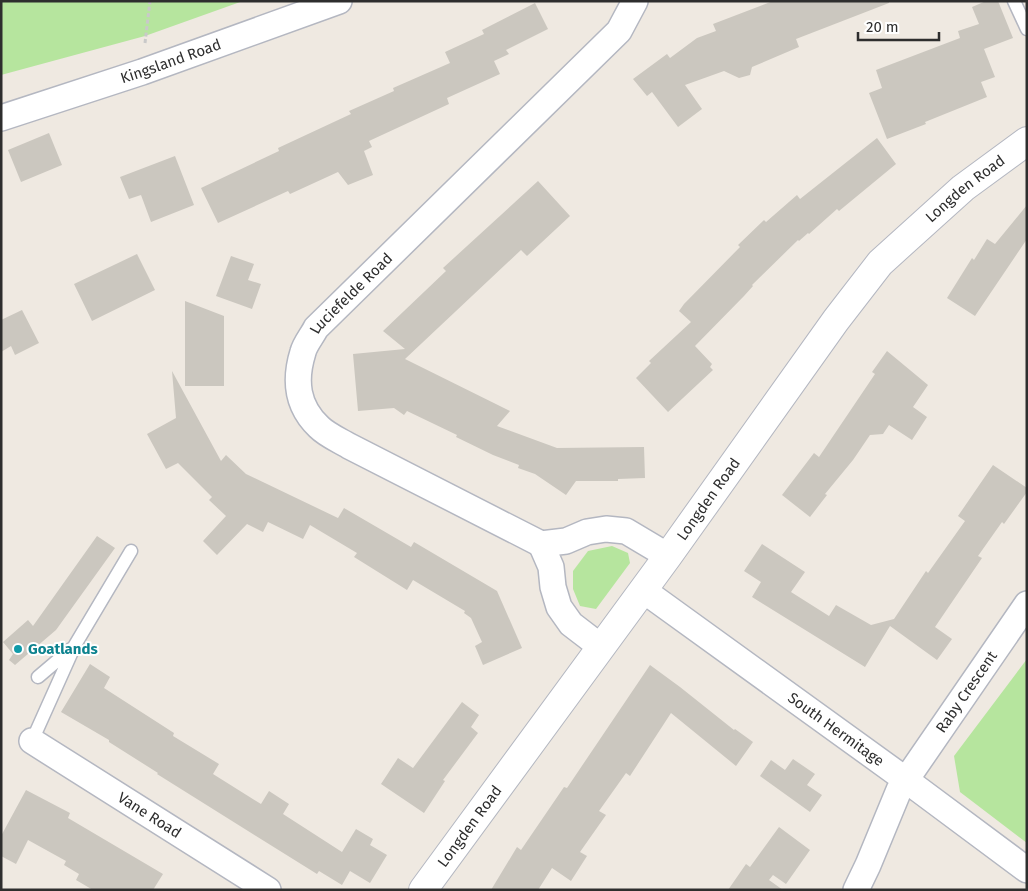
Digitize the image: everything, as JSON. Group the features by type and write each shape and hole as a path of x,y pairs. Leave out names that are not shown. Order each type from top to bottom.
{"street":[{"name":"Kingsland Road","path":"1,118 142,72 339,1"},
{"name":"Luciefelde Road","path":"541,544 349,446 321,429 308,415 299,397 300,367 303,351 316,328 619,31 635,1"},
{"name":"Longden Road","path":"423,890 668,556 836,320 880,263 964,188 1027,141"},
{"path":"601,647 571,624 559,607 550,567 541,544 566,541 586,532 606,529 626,531 668,556"},
{"name":"South Hermitage","path":"643,590 1027,870"},
{"name":"Raby Crescent","path":"856,890 899,790 1027,604"},
{"name":"Vane Road","path":"32,741 268,890"}],"lane":[{"path":"1014,1 1027,29"},
{"path":"32,741 75,646 131,551"},
{"path":"38,677 75,646"}],"path":[{"path":"145,36 150,1"}],"green space":[{"path":"1,1 243,1 145,36 1,75"},
{"path":"612,546 628,553 630,563 596,609 580,606 573,589 573,571 588,551"},
{"path":"1027,659 1027,843 960,792 954,756"}],"building":[{"path":"773,1 889,1 889,3 796,39 799,47 752,67 750,75 739,78 724,71 685,85 702,109 678,127 652,92 647,96 633,79 667,54 670,58 697,38 716,31 713,24"},
{"path":"986,1 998,1 1013,38 984,49 995,77 981,82 987,97 887,139 869,93 882,88 876,70 960,38 958,31 979,24 972,7"},
{"path":"535,3 548,29 506,50 509,54 494,61 500,74 447,98 449,104 369,141 372,147 364,151 373,175 348,185 338,172 290,194 288,191 218,223 201,188 279,151 278,148 351,114 349,111 394,91 393,88 450,63 445,52 484,34 482,30"},
{"path":"49,133 62,165 21,182 8,150"},
{"path":"877,138 896,164 839,211 837,209 809,234 798,240 752,285 744,296 695,346 712,364 710,367 713,370 668,412 636,378 651,363 649,361 691,322 679,311 684,304 740,247 738,245 764,220 766,222 797,195 800,199"},
{"path":"175,156 194,205 151,222 141,195 129,199 120,177"},
{"path":"538,181 570,216 527,256 521,250 405,359 510,411 497,426 557,448 644,447 645,478 618,479 618,481 576,481 566,495 535,474 518,468 519,465 493,455 407,411 404,415 394,408 358,411 353,354 405,349 383,331 446,271 443,268"},
{"path":"1027,205 1027,239 975,316 947,298 972,258 974,260 987,239 995,244"},
{"path":"137,254 155,290 92,321 74,284"},
{"path":"231,256 254,264 248,280 261,284 252,309 216,296"},
{"path":"185,301 224,316 224,386 185,386"},
{"path":"22,310 39,343 15,355 11,346 1,352 1,320"},
{"path":"887,351 928,385 913,407 927,417 912,440 889,425 883,434 870,435 810,517 782,495 814,453 819,457 875,374 872,372"},
{"path":"172,371 221,461 226,455 246,474 338,518 344,508 411,547 414,542 497,591 522,648 483,665 475,646 482,642 471,618 464,613 465,611 413,580 407,590 354,557 357,553 310,525 303,539 268,522 263,532 247,524 217,555 203,541 226,516 209,500 212,497 178,463 166,469 147,434 176,418"},
{"path":"993,465 1027,488 1027,492 1004,524 1002,522 978,556 982,558 935,627 952,639 937,660 890,626 865,667 752,597 761,582 744,571 762,544 805,572 791,592 829,616 836,605 871,625 894,619 926,571 928,573 965,521 958,516"},
{"path":"97,536 115,548 56,630 15,665 9,660 13,654 3,642 28,620 33,626"},
{"path":"90,664 110,677 104,688 174,733 173,736 219,764 213,774 261,804 269,791 289,804 283,814 342,852 356,829 373,839 370,845 387,855 370,883 350,871 342,885 319,871 317,874 157,774 109,742 109,740 61,712"},
{"path":"650,665 734,730 753,742 736,766 671,713 630,776 626,773 599,811 606,815 580,852 587,856 571,881 552,868 538,890 491,890 517,847 521,850 564,787 567,788"},
{"path":"462,702 479,715 471,727 478,733 443,780 445,781 424,813 381,784 398,758 413,768"},
{"path":"793,759 815,774 807,785 822,795 810,812 760,776 771,760 785,770"},
{"path":"26,790 70,813 68,818 163,874 153,890 93,890 76,880 79,874 64,865 66,861 28,840 16,864 1,856 1,836"},
{"path":"779,827 810,850 786,884 773,875 769,880 783,890 728,890 746,864 750,867"}],"place":[{"name":"Goatlands","path":"18,649"}]}
